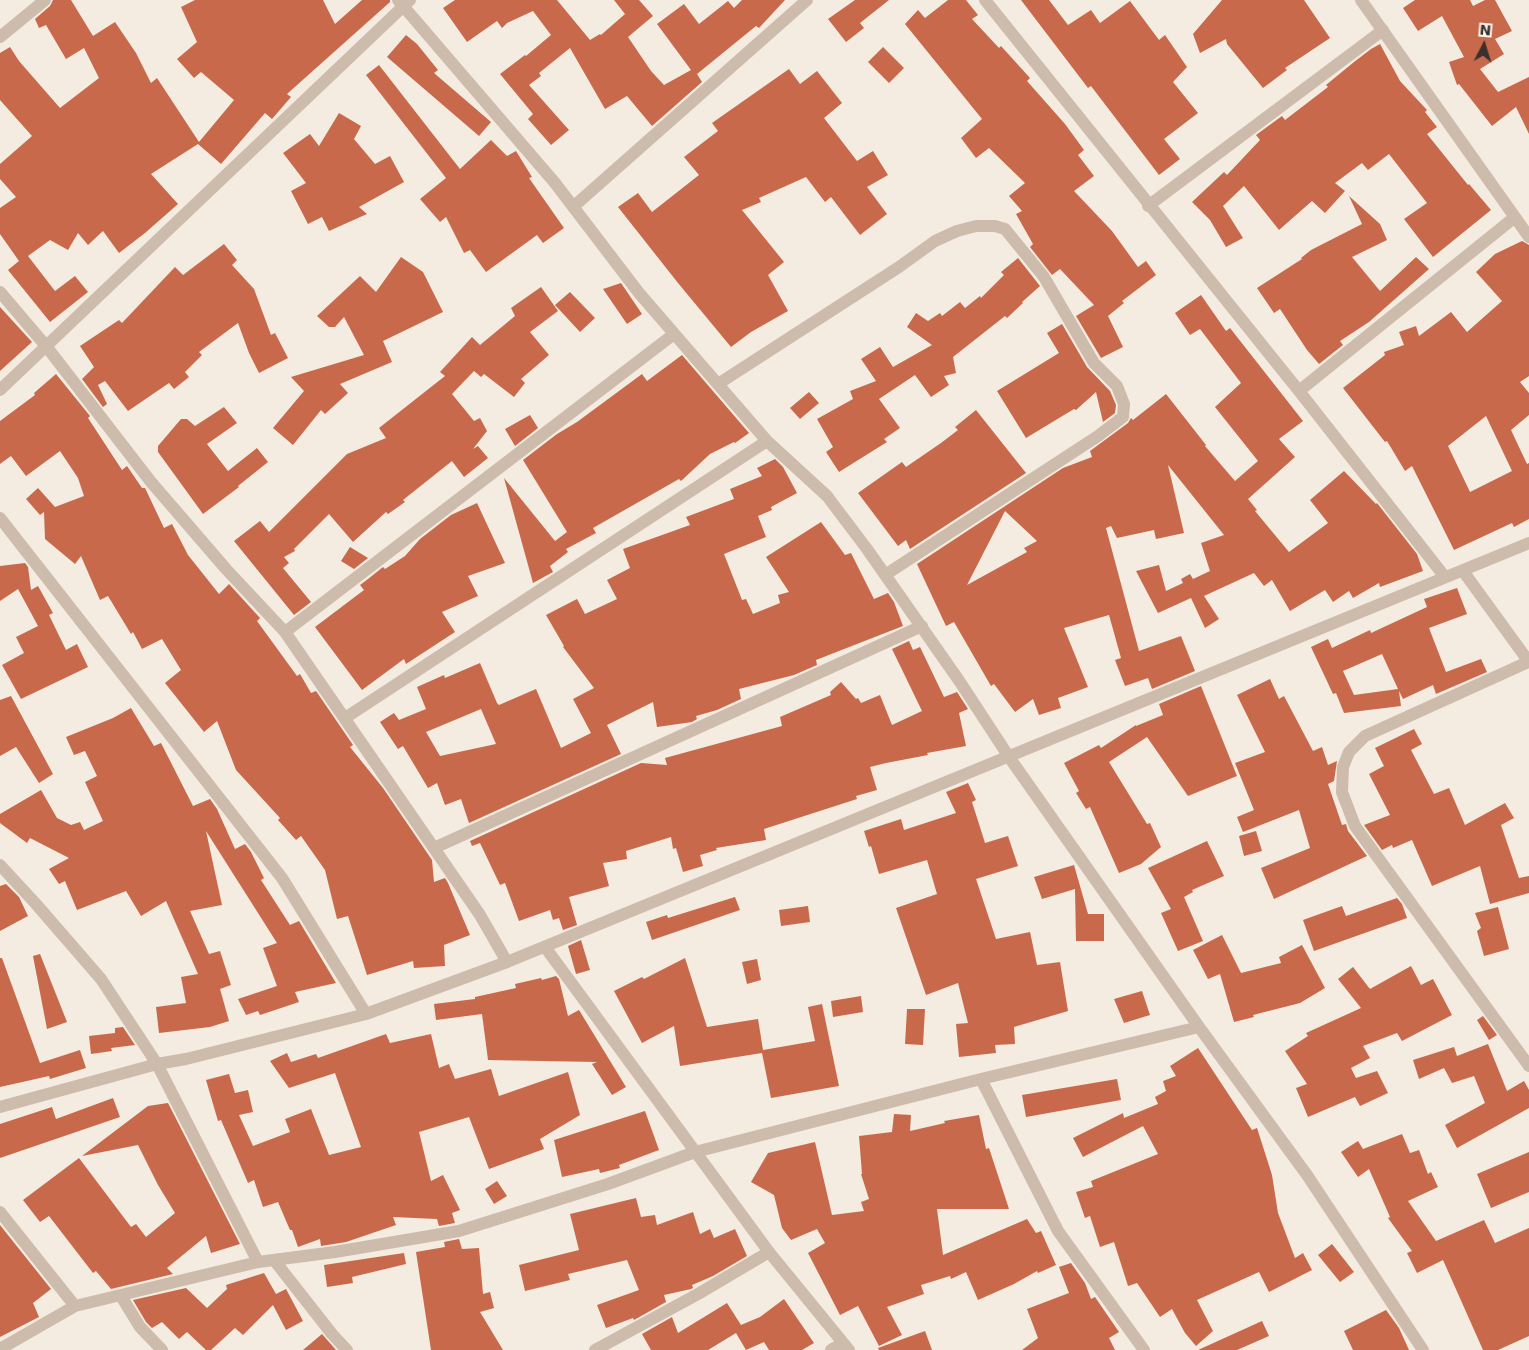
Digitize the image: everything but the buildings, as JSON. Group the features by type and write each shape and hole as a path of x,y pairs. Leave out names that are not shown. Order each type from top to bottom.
{"street":[{"path":"0,37 45,0"},
{"path":"573,207 807,0"},
{"path":"985,0 1445,577"},
{"path":"1361,0 1529,237"},
{"path":"0,390 404,2 555,183 639,294 767,441 827,496 922,626 1010,757 1199,1027 1307,1175 1423,1350"},
{"path":"1148,206 1382,30"},
{"path":"1298,391 1515,217"},
{"path":"718,384 899,267 935,241 957,231 976,226 995,226 1005,229 1044,277 1094,363 1117,386 1124,404 1124,417 1098,436 885,574"},
{"path":"0,292 46,346 151,482 226,569 285,632 480,915 507,962"},
{"path":"285,632 674,334"},
{"path":"346,718 767,441"},
{"path":"0,518 282,878 366,1014"},
{"path":"0,1107 157,1064 186,1059 366,1014 507,962 1529,543"},
{"path":"1463,571 1529,662 1365,736 1349,752 1343,767 1342,792 1354,826 1529,1066"},
{"path":"434,848 922,626"},
{"path":"0,865 101,978 157,1064 258,1262"},
{"path":"545,947 769,1252 846,1346 831,1350"},
{"path":"0,1349 75,1306 258,1262 335,1252 459,1230 608,1184 695,1152 981,1079 1199,1027"},
{"path":"981,1079 1058,1231 1144,1350"},
{"path":"0,1212 75,1306"},
{"path":"595,1350 698,1294 769,1252"},
{"path":"274,1260 332,1334 347,1350"},
{"path":"122,1296 140,1327 162,1350"}]}
